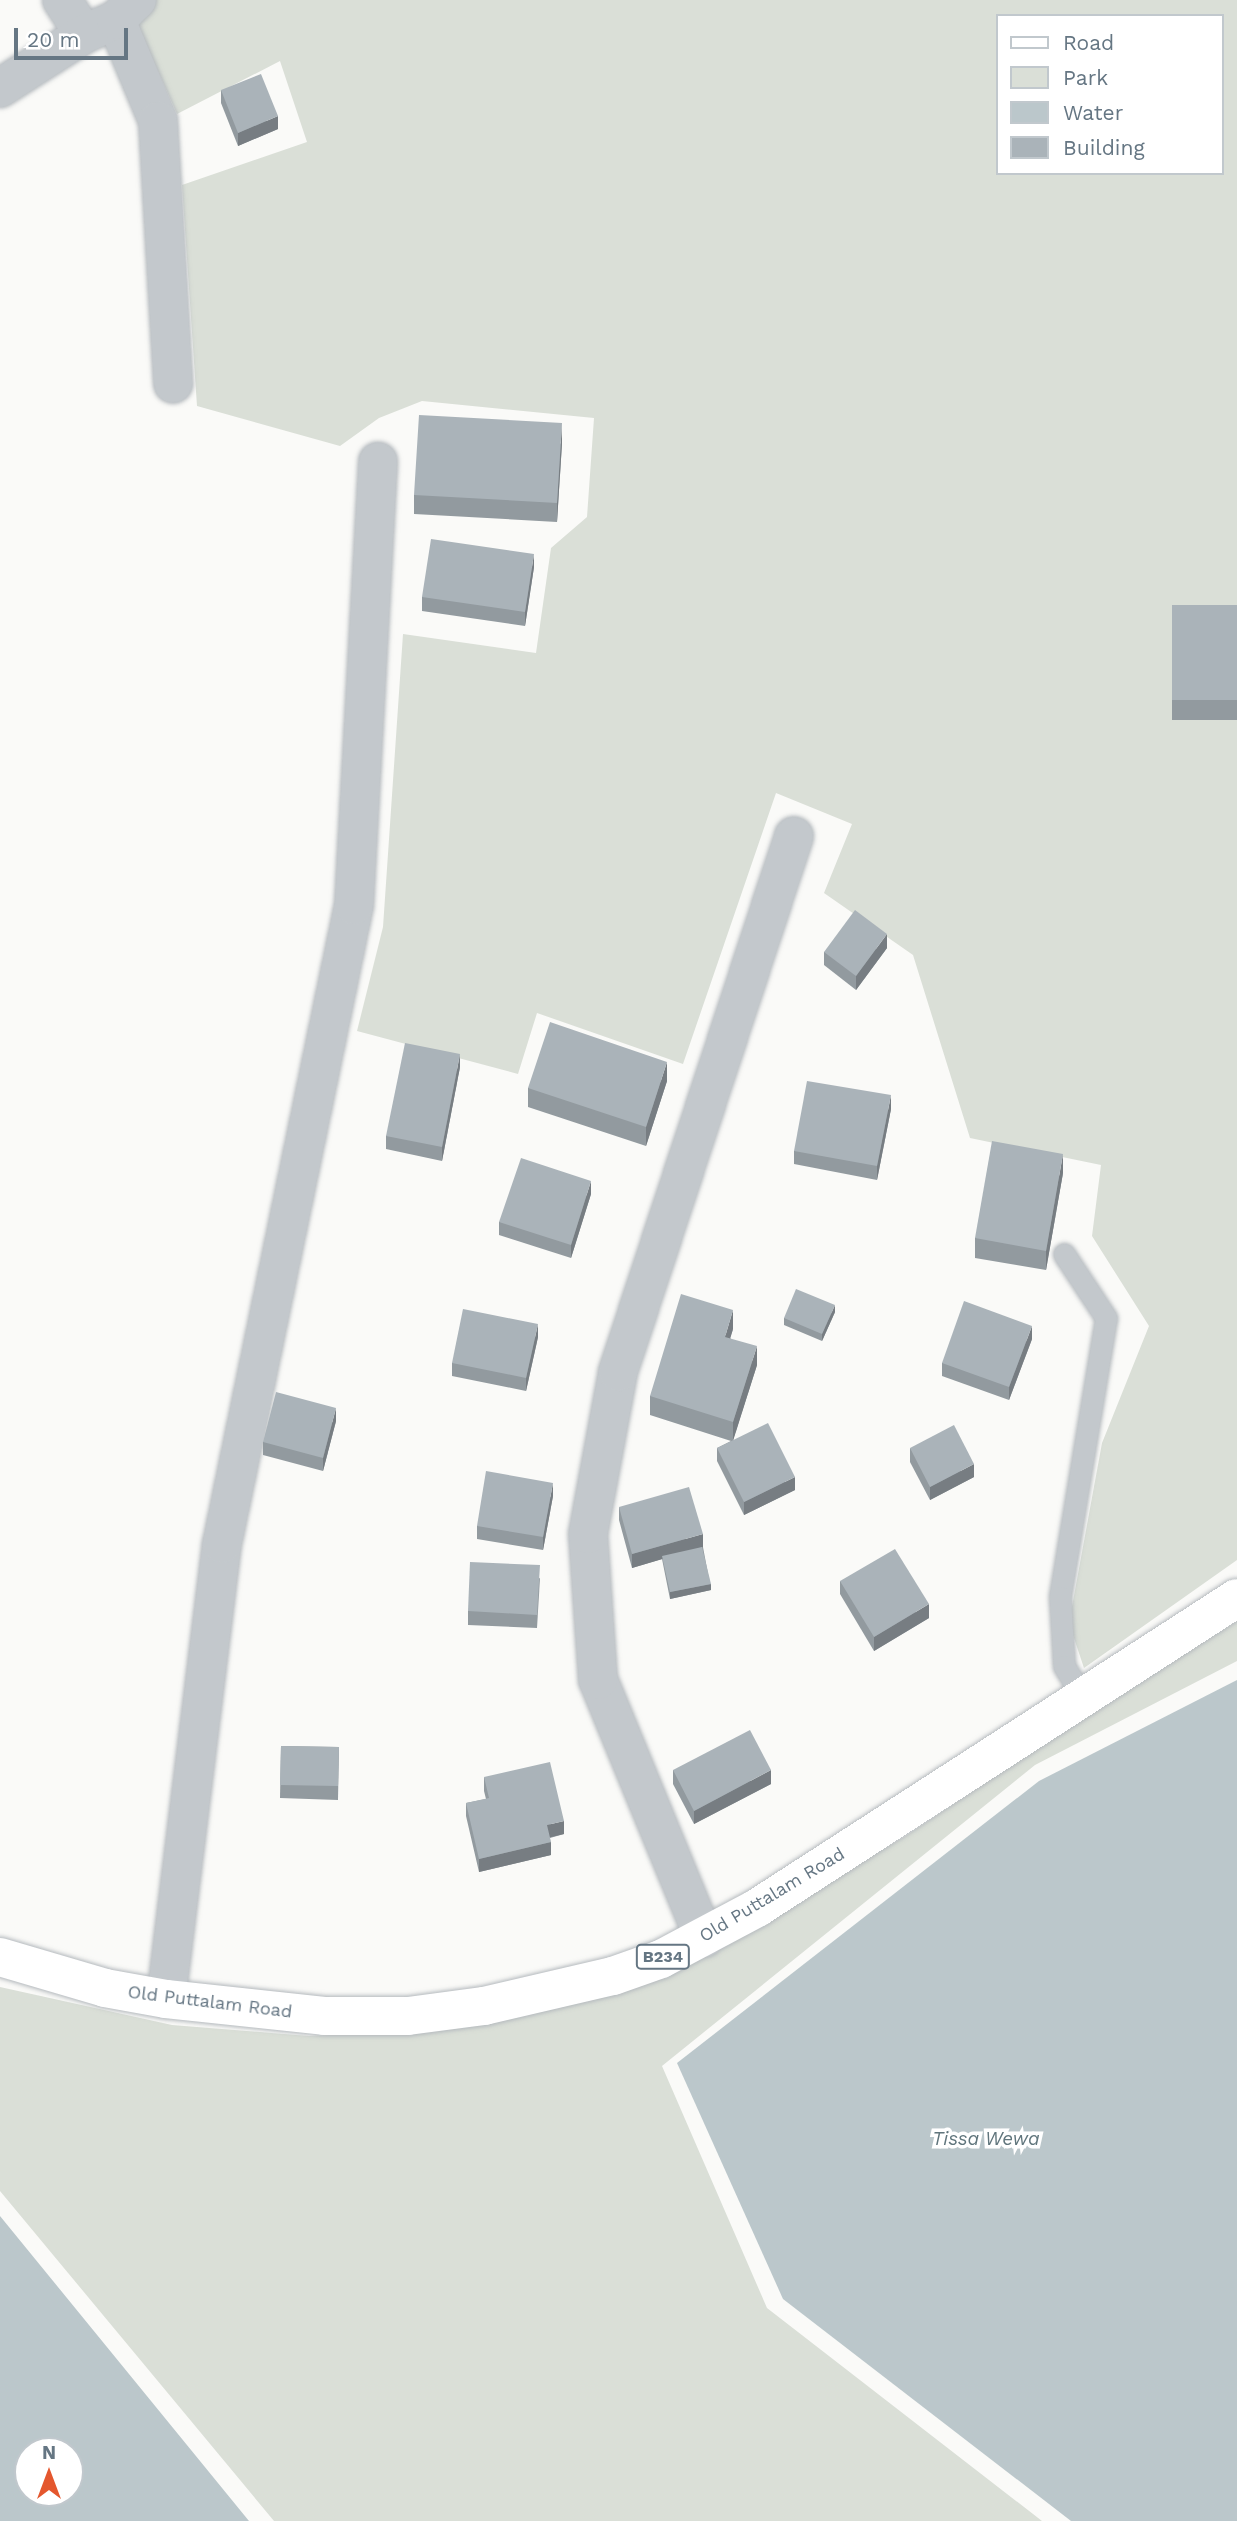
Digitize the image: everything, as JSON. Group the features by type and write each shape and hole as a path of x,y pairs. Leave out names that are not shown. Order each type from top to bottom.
{"main road":[{"name":"Old Puttalam Road","path":"0,1957 105,1988 166,1999 324,2016 408,2016 484,2006 613,1976 705,1938 757,1908 1237,1598"}],"street":[{"path":"62,0 112,18 158,121 173,384"},
{"path":"0,88 112,18"},
{"path":"166,1999 222,1544 354,905 378,462"},
{"path":"705,1938 598,1680 588,1534 618,1372 794,835"}],"lane":[{"path":"1064,1254 1106,1318 1060,1597 1064,1667 1083,1698"}],"green space":[{"path":"140,0 1237,0 1237,1560 1084,1668 1069,1623 1102,1443 1149,1326 1092,1236 1101,1165 970,1138 913,955 824,893 852,824 776,793 683,1064 537,1013 518,1074 357,1031 383,927 403,634 536,653 551,548 587,517 594,418 422,401 379,418 340,446 197,406 182,185 307,142 280,61 177,114 129,6"},
{"path":"1237,1621 1237,1661 1035,1765 662,2066 767,2308 1042,2521 274,2521 0,2191 0,1987 172,2025 309,2036 447,2029 715,1948 904,1837 1084,1717"}],"water":[{"name":"Tissa Wewa","path":"1237,1680 1237,2521 1071,2521 783,2299 677,2063 1039,1781"},
{"path":"0,2216 249,2521 0,2521"}],"building":[{"path":"261,74 278,116 238,133 221,90"},
{"path":"419,415 562,423 557,503 414,495"},
{"path":"431,539 534,554 525,612 422,597"},
{"path":"1172,605 1237,605 1237,700 1172,700"},
{"path":"855,910 887,934 856,976 824,952"},
{"path":"550,1022 667,1062 646,1127 528,1088"},
{"path":"405,1043 460,1054 442,1147 386,1136"},
{"path":"807,1081 891,1095 877,1166 794,1151"},
{"path":"992,1141 1063,1154 1046,1251 975,1238"},
{"path":"521,1158 591,1181 571,1245 499,1222"},
{"path":"796,1289 835,1305 822,1334 784,1318"},
{"path":"681,1294 733,1310 725,1337 757,1346 733,1422 650,1396"},
{"path":"964,1301 1032,1326 1009,1387 942,1363"},
{"path":"463,1309 538,1324 526,1378 452,1363"},
{"path":"276,1392 336,1408 323,1458 263,1442"},
{"path":"768,1423 795,1477 744,1502 717,1448"},
{"path":"954,1425 974,1464 930,1487 910,1448"},
{"path":"486,1471 553,1483 543,1537 477,1526"},
{"path":"689,1487 703,1534 632,1554 619,1507"},
{"path":"702,1547 711,1584 670,1592 662,1556"},
{"path":"895,1549 929,1604 874,1637 840,1581"},
{"path":"470,1562 540,1565 537,1615 468,1611"},
{"path":"750,1730 771,1770 694,1811 673,1770"},
{"path":"281,1746 339,1747 338,1786 280,1785"},
{"path":"550,1762 564,1821 547,1825 551,1842 479,1859 466,1803 489,1798 484,1777"}]}
